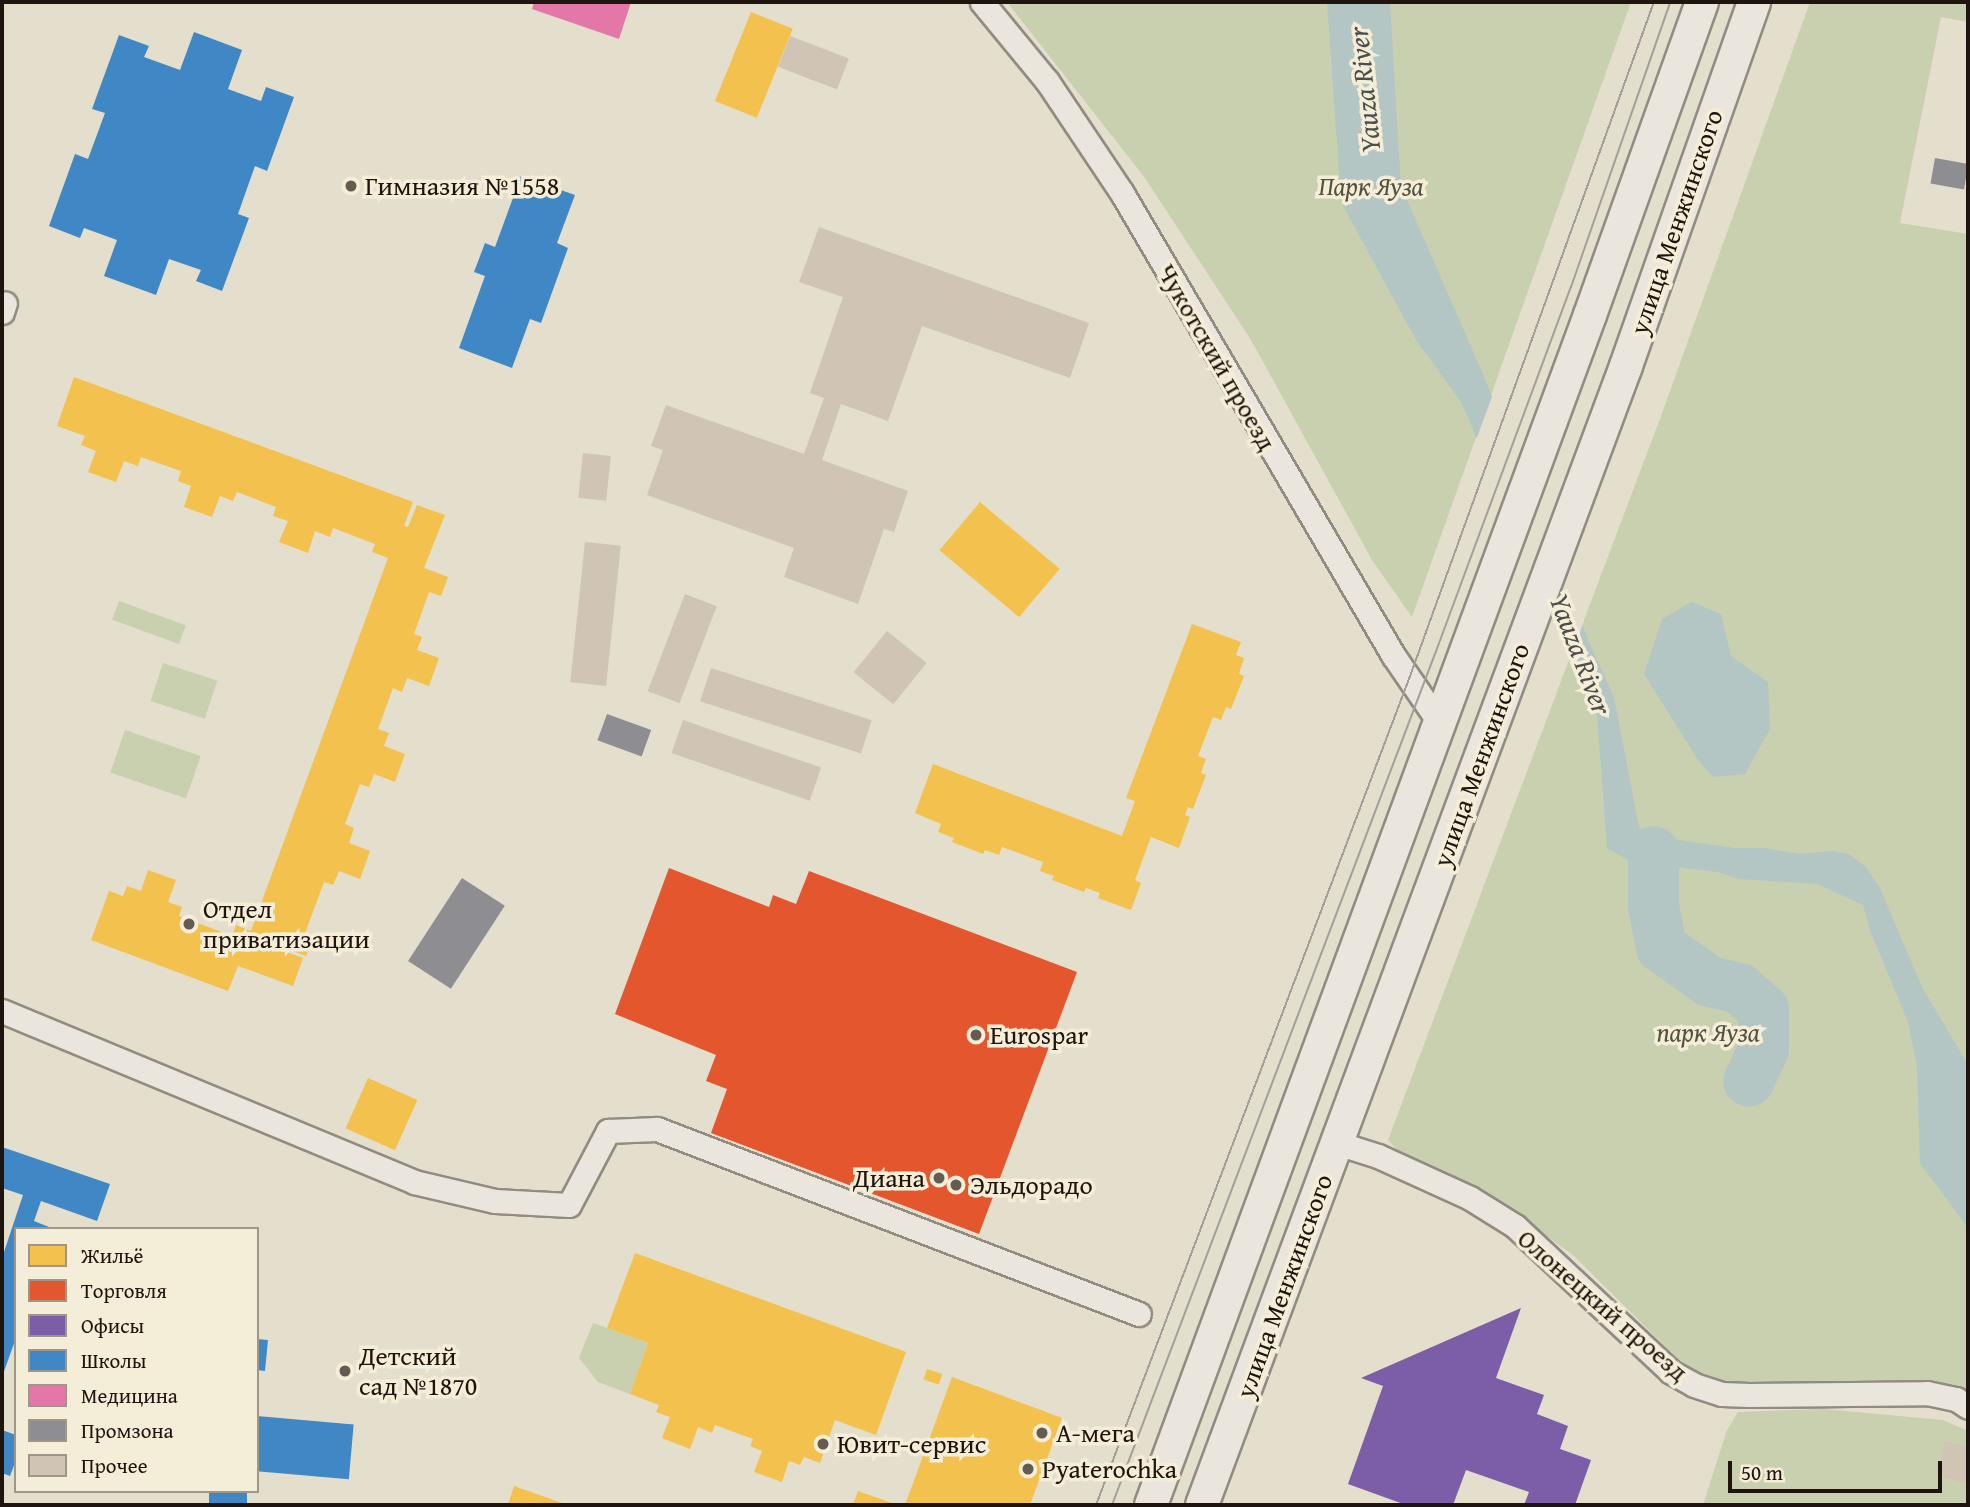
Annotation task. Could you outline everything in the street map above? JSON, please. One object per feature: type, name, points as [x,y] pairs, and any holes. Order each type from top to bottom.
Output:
[{"type":"main road","name":"улица Менжинского","points":[[1151,1505],[1590,315],[1702,2]]},
{"type":"main road","name":"улица Менжинского","points":[[1202,1505],[1626,366],[1754,2]]},
{"type":"street","name":"Чукотский проезд","points":[[982,2],[1046,81],[1122,193],[1386,643],[1439,722]]},
{"type":"street","points":[[2,1011],[414,1182],[495,1201],[569,1205],[608,1130],[657,1129],[1139,1314]]},
{"type":"street","name":"Олонецкий проезд","points":[[1337,1143],[1378,1156],[1470,1198],[1515,1226],[1671,1372],[1694,1385],[1722,1394],[1749,1395],[1927,1393],[1956,1399],[1968,1407]]},
{"type":"green space","name":"парк Яуза","points":[[1007,2],[1631,2],[1412,617],[1372,560],[1251,340],[1145,178]]},
{"type":"green space","name":"парк Яуза","points":[[1810,2],[1968,2],[1968,22],[1941,17],[1900,223],[1968,234],[1968,1394],[1953,1384],[1733,1384],[1686,1367],[1573,1255],[1498,1202],[1399,1152],[1388,1140],[1661,416]]},
{"type":"green space","points":[[119,601],[186,625],[179,644],[112,620]]},
{"type":"green space","points":[[163,663],[217,681],[205,719],[151,701]]},
{"type":"green space","points":[[125,730],[201,756],[186,799],[110,773]]},
{"type":"green space","points":[[593,1323],[648,1343],[630,1394],[598,1382],[579,1358]]},
{"type":"green space","points":[[1824,1409],[1943,1420],[1968,1431],[1968,1505],[1703,1505],[1727,1430],[1738,1412]]},
{"type":"water","name":"Yauza River","points":[[1327,2],[1390,2],[1401,186],[1486,381],[1591,647],[1614,697],[1639,827],[1658,837],[1735,848],[1765,848],[1799,854],[1832,851],[1849,854],[1866,867],[1880,888],[1921,985],[1968,1065],[1968,1228],[1920,1163],[1917,1067],[1908,1022],[1871,933],[1863,905],[1817,884],[1738,879],[1718,872],[1631,862],[1607,848],[1597,715],[1461,402],[1416,340],[1341,202]]},
{"type":"water","points":[[1691,602],[1721,614],[1731,656],[1768,682],[1770,729],[1745,774],[1713,777],[1698,760],[1644,674],[1662,619]]},
{"type":"pier","points":[[1494,391],[1584,621],[1569,661],[1475,443]]},
{"type":"building: Жильё","points":[[751,12],[793,29],[757,118],[715,101]]},
{"type":"building: Жильё","points":[[74,377],[413,502],[404,526],[408,527],[417,505],[445,515],[424,568],[448,577],[441,596],[429,592],[414,634],[422,637],[417,650],[439,658],[429,686],[407,678],[402,692],[393,688],[378,729],[389,733],[384,746],[405,754],[395,782],[374,774],[369,787],[360,784],[345,824],[354,828],[349,843],[370,851],[360,879],[339,871],[333,885],[324,882],[304,936],[313,939],[306,956],[283,947],[281,950],[303,958],[293,986],[238,966],[228,991],[91,940],[109,891],[123,896],[127,886],[141,891],[148,870],[176,880],[168,902],[182,907],[179,916],[232,936],[236,925],[251,931],[388,558],[372,552],[375,544],[333,528],[330,537],[315,531],[308,553],[279,542],[288,521],[273,516],[276,507],[237,492],[233,501],[220,496],[212,517],[184,507],[191,486],[178,481],[181,471],[141,457],[138,466],[124,461],[116,482],[88,472],[96,451],[81,445],[85,436],[57,426]]},
{"type":"building: Жильё","points":[[980,502],[1060,569],[1019,617],[940,550]]},
{"type":"building: Жильё","points":[[1192,624],[1241,642],[1236,655],[1244,658],[1239,674],[1244,676],[1231,709],[1226,707],[1221,720],[1213,717],[1198,756],[1206,759],[1201,773],[1206,775],[1193,809],[1188,807],[1185,815],[1190,817],[1179,848],[1151,837],[1135,880],[1141,883],[1131,910],[1098,898],[1100,893],[1086,888],[1084,892],[1052,880],[1054,876],[1040,871],[1043,862],[1002,847],[999,855],[985,850],[983,854],[952,842],[954,838],[938,832],[941,824],[915,813],[933,764],[1122,836],[1135,801],[1126,798]]},
{"type":"building: Жильё","points":[[368,1078],[417,1100],[395,1150],[346,1128]]},
{"type":"building: Жильё","points":[[635,1253],[906,1352],[876,1435],[835,1420],[820,1463],[804,1457],[800,1465],[789,1461],[782,1482],[754,1472],[762,1451],[750,1446],[753,1439],[715,1425],[712,1433],[698,1427],[690,1449],[662,1438],[670,1417],[656,1412],[659,1405],[630,1394],[648,1343],[607,1328]]},
{"type":"building: Жильё","points":[[927,1369],[942,1374],[939,1384],[924,1379]]},
{"type":"building: Жильё","points":[[952,1377],[1062,1418],[1030,1505],[905,1505]]},
{"type":"building: Жильё","points":[[514,1486],[562,1503],[508,1505]]},
{"type":"building: Жильё","points":[[858,1491],[889,1502],[896,1505],[853,1505]]},
{"type":"building: Торговля","points":[[669,868],[769,907],[773,895],[796,904],[809,871],[1077,972],[979,1234],[711,1133],[727,1089],[706,1081],[716,1055],[615,1014]]},
{"type":"building: Офисы","points":[[1521,1308],[1496,1378],[1544,1395],[1537,1414],[1568,1426],[1560,1449],[1591,1460],[1575,1505],[1524,1505],[1529,1492],[1466,1470],[1453,1505],[1406,1505],[1348,1484],[1383,1386],[1361,1378]]},
{"type":"building: Школы","points":[[194,32],[242,50],[228,89],[261,101],[266,87],[294,97],[267,171],[255,166],[238,214],[249,218],[222,291],[196,281],[201,270],[169,259],[156,295],[104,276],[117,240],[84,228],[80,238],[49,226],[75,154],[88,159],[105,113],[92,109],[119,35],[149,46],[144,57],[180,70]]},
{"type":"building: Школы","points":[[521,176],[575,195],[557,243],[568,248],[541,323],[530,319],[512,368],[459,348],[485,276],[474,272],[485,243],[495,247]]},
{"type":"building: Школы","points":[[2,1147],[110,1184],[97,1221],[41,1201],[34,1221],[49,1227],[14,1227],[14,1344],[2,1377],[2,1258],[23,1195],[2,1188]]},
{"type":"building: Школы","points":[[259,1339],[268,1340],[265,1371],[259,1370]]},
{"type":"building: Школы","points":[[259,1416],[354,1424],[349,1479],[259,1471]]},
{"type":"building: Школы","points":[[2,1430],[14,1434],[14,1465],[10,1476],[2,1473]]},
{"type":"building: Школы","points":[[209,1493],[247,1493],[247,1505],[209,1505]]},
{"type":"building: Медицина","points":[[534,2],[631,2],[619,39],[532,9]]},
{"type":"building: Промзона","points":[[1935,158],[1968,164],[1964,190],[1930,184]]},
{"type":"building: Промзона","points":[[607,714],[651,730],[642,756],[597,740]]},
{"type":"building: Промзона","points":[[462,878],[505,906],[451,989],[408,961]]},
{"type":"building: Прочее","points":[[790,36],[849,59],[837,89],[778,67]]},
{"type":"building: Прочее","points":[[819,227],[1089,323],[1070,378],[922,326],[888,421],[841,404],[822,460],[908,491],[894,532],[884,529],[858,604],[784,577],[794,548],[647,495],[663,450],[651,446],[666,405],[804,454],[824,398],[810,393],[843,297],[799,282]]},
{"type":"building: Прочее","points":[[583,453],[611,456],[606,501],[578,498]]},
{"type":"building: Прочее","points":[[585,542],[621,546],[606,686],[570,682]]},
{"type":"building: Прочее","points":[[685,594],[717,606],[679,703],[648,691]]},
{"type":"building: Прочее","points":[[887,631],[927,663],[893,704],[854,672]]},
{"type":"building: Прочее","points":[[711,668],[872,720],[861,754],[700,701]]},
{"type":"building: Прочее","points":[[683,720],[821,768],[810,801],[672,753]]},
{"type":"building: Прочее","points":[[1945,1441],[1968,1447],[1965,1483],[1937,1476]]},
{"type":"waterway","points":[[1653,851],[1653,905],[1661,947],[1709,981],[1739,988],[1763,1009],[1763,1049],[1748,1081]]},
{"type":"tram line","points":[[1096,1505],[1409,679],[1654,2]]},
{"type":"tram line","points":[[1112,1505],[1435,654],[1571,287],[1670,2]]},
{"type":"place","name":"Гимназия №1558","points":[[351,186]]},
{"type":"place","name":"Отдел приватизации","points":[[189,924]]},
{"type":"place","name":"Eurospar","points":[[976,1035]]},
{"type":"place","name":"Диана","points":[[939,1178]]},
{"type":"place","name":"Эльдорадо","points":[[956,1185]]},
{"type":"place","name":"Детский сад №1870","points":[[345,1371]]},
{"type":"place","name":"А-мега","points":[[1042,1433]]},
{"type":"place","name":"Ювит-сервис","points":[[823,1444]]},
{"type":"place","name":"Pyaterochka","points":[[1028,1469]]},
{"type":"park label","name":"Парк Яуза","points":[[1371,186]]}]
